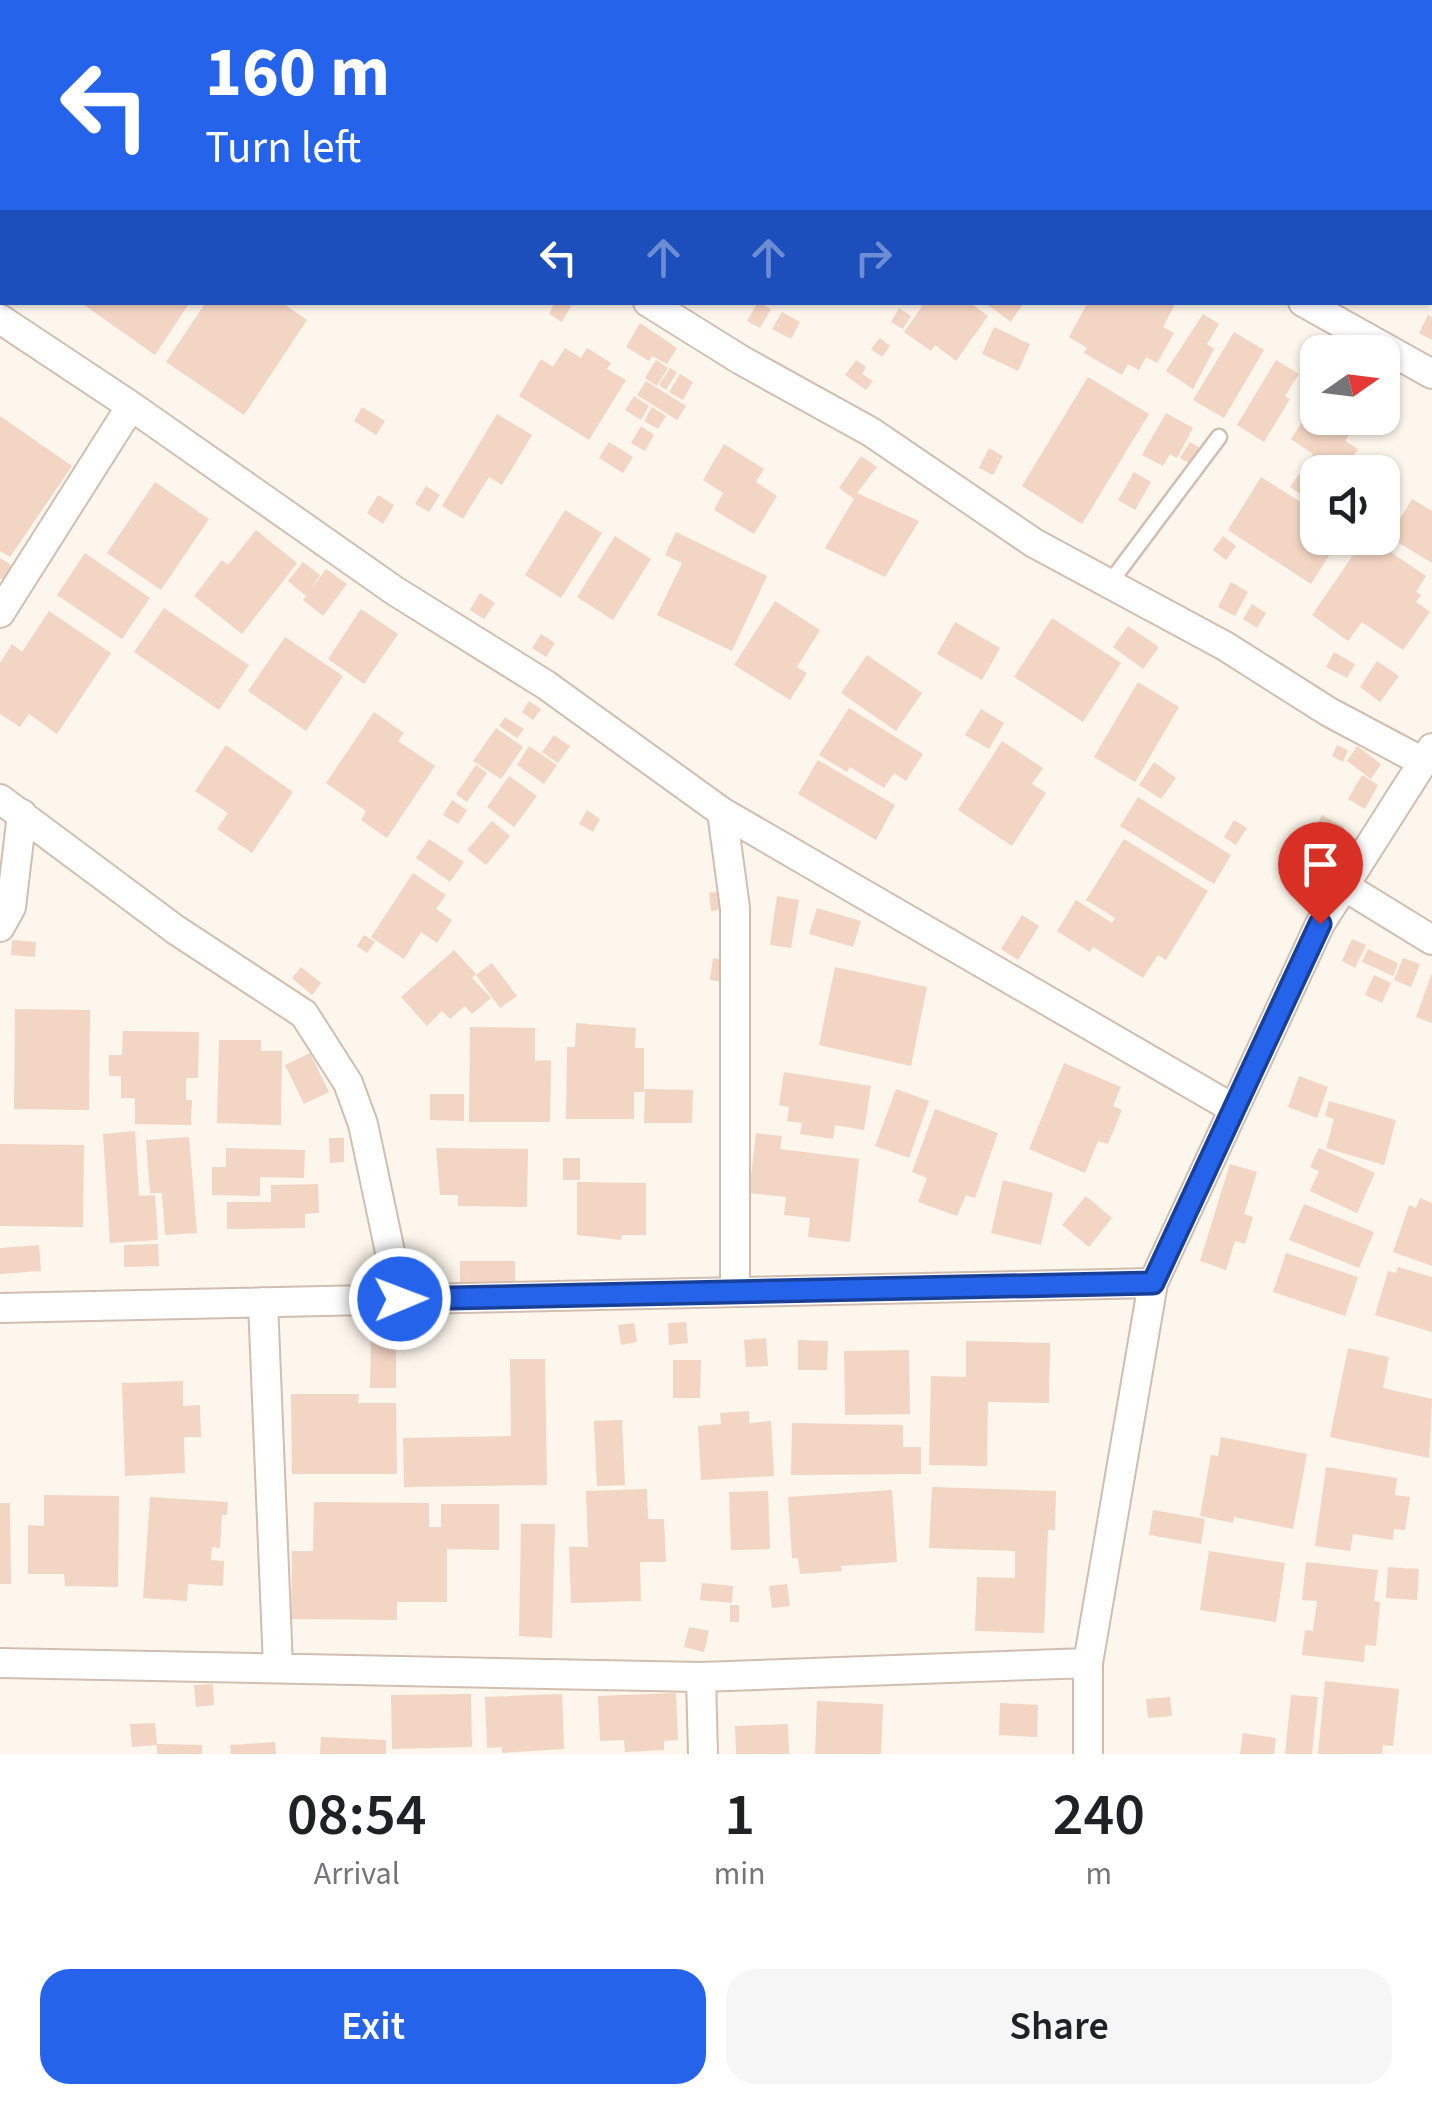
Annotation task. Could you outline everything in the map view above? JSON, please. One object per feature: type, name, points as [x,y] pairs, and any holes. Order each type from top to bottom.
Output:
[{"type":"street","points":[[653,305],[741,360],[871,432],[1034,544],[1225,646],[1329,712],[1428,755],[1320,924],[1153,1283],[1088,1663],[1088,1754]]},
{"type":"street","points":[[1308,305],[1432,374]]},
{"type":"street","points":[[0,320],[132,406],[395,591],[546,685],[722,812],[1234,1109]]},
{"type":"street","points":[[0,613],[132,406]]},
{"type":"street","points":[[0,927],[10,907],[11,807]]},
{"type":"street","points":[[11,807],[176,930],[304,1014],[348,1083],[363,1124],[400,1299]]},
{"type":"street","points":[[722,812],[735,908],[735,1292]]},
{"type":"street","points":[[1344,886],[1432,940]]},
{"type":"street","points":[[0,1308],[1153,1283]]},
{"type":"street","points":[[262,1302],[278,1667]]},
{"type":"street","points":[[0,1663],[702,1677],[1088,1663]]},
{"type":"street","points":[[702,1677],[703,1754]]},
{"type":"lane","points":[[1109,584],[1219,437]]},
{"type":"building","points":[[84,305],[188,305],[155,355]]},
{"type":"building","points":[[204,305],[285,305],[307,320],[244,415],[166,362]]},
{"type":"building","points":[[554,305],[571,305],[562,322],[549,314]]},
{"type":"building","points":[[756,305],[771,309],[760,328],[747,321]]},
{"type":"building","points":[[923,305],[973,305],[988,316],[956,361],[935,345],[931,351],[904,332]]},
{"type":"building","points":[[988,305],[1022,305],[1011,322]]},
{"type":"building","points":[[1086,305],[1174,306],[1163,327],[1174,333],[1157,363],[1146,357],[1139,370],[1128,364],[1122,375],[1084,353],[1087,348],[1069,337]]},
{"type":"building","points":[[899,308],[911,316],[903,329],[891,322]]},
{"type":"building","points":[[782,312],[800,322],[791,339],[772,329]]},
{"type":"building","points":[[1203,314],[1219,324],[1207,344],[1214,349],[1193,389],[1166,371]]},
{"type":"building","points":[[1428,315],[1432,317],[1432,340],[1419,333]]},
{"type":"building","points":[[640,323],[677,348],[667,364],[652,356],[649,361],[626,347]]},
{"type":"building","points":[[994,327],[1030,344],[1018,371],[982,354]]},
{"type":"building","points":[[1234,332],[1264,350],[1224,418],[1193,400]]},
{"type":"building","points":[[880,338],[890,346],[882,357],[871,349]]},
{"type":"building","points":[[565,348],[581,358],[587,348],[611,363],[607,369],[626,380],[589,440],[519,396],[541,359],[553,367]]},
{"type":"building","points":[[656,360],[668,368],[657,386],[645,378]]},
{"type":"building","points":[[856,360],[866,367],[862,374],[873,381],[866,390],[845,375]]},
{"type":"building","points":[[1276,360],[1299,374],[1285,396],[1290,399],[1264,442],[1237,425]]},
{"type":"building","points":[[670,368],[677,372],[666,390],[659,385]]},
{"type":"building","points":[[680,374],[693,382],[683,400],[669,392]]},
{"type":"building","points":[[1088,377],[1149,414],[1082,524],[1022,486]]},
{"type":"building","points":[[646,381],[686,406],[677,420],[637,395]]},
{"type":"building","points":[[634,396],[649,406],[641,420],[625,410]]},
{"type":"building","points":[[362,407],[385,421],[376,435],[354,421]]},
{"type":"building","points":[[652,407],[666,416],[658,429],[644,421]]},
{"type":"building","points":[[1166,413],[1193,428],[1177,458],[1170,454],[1163,466],[1142,455]]},
{"type":"building","points":[[497,414],[532,435],[502,485],[489,477],[463,519],[442,506]]},
{"type":"building","points":[[0,416],[72,466],[10,557],[0,551]]},
{"type":"building","points":[[1300,425],[1300,435],[1349,435],[1345,441],[1358,449],[1354,455],[1312,455],[1291,439]]},
{"type":"building","points":[[641,426],[654,435],[645,451],[631,443]]},
{"type":"building","points":[[609,442],[633,457],[623,473],[599,458]]},
{"type":"building","points":[[1190,442],[1201,449],[1192,465],[1180,458]]},
{"type":"building","points":[[724,444],[764,469],[756,482],[777,496],[754,534],[714,510],[723,493],[703,480]]},
{"type":"building","points":[[989,448],[1003,456],[993,475],[979,468]]},
{"type":"building","points":[[861,456],[877,467],[857,493],[919,521],[885,577],[825,548],[854,499],[839,488]]},
{"type":"building","points":[[1134,472],[1151,482],[1135,510],[1118,500]]},
{"type":"building","points":[[1300,473],[1300,494],[1290,487]]},
{"type":"building","points":[[1261,477],[1300,502],[1300,555],[1329,555],[1311,584],[1228,530]]},
{"type":"building","points":[[155,482],[209,519],[161,590],[107,553]]},
{"type":"building","points":[[426,486],[440,495],[429,512],[415,504]]},
{"type":"building","points":[[378,495],[394,505],[383,524],[367,513]]},
{"type":"building","points":[[1412,499],[1432,511],[1432,563],[1400,544],[1400,519]]},
{"type":"building","points":[[565,510],[602,533],[561,598],[525,575]]},
{"type":"building","points":[[256,530],[297,563],[242,634],[194,596],[222,560],[228,565]]},
{"type":"building","points":[[676,532],[767,576],[732,651],[657,615],[682,563],[665,555]]},
{"type":"building","points":[[615,536],[651,559],[613,620],[577,597]]},
{"type":"building","points":[[1223,536],[1236,546],[1226,560],[1213,550]]},
{"type":"building","points":[[85,553],[150,598],[122,639],[57,595]]},
{"type":"building","points":[[1353,555],[1395,555],[1426,576],[1416,592],[1421,595],[1416,602],[1430,612],[1403,650],[1362,622],[1348,641],[1312,615]]},
{"type":"building","points":[[0,558],[16,568],[6,582],[0,578]]},
{"type":"building","points":[[303,562],[320,575],[310,591],[326,569],[347,584],[323,616],[288,581]]},
{"type":"building","points":[[1231,582],[1248,592],[1235,616],[1218,607]]},
{"type":"building","points":[[480,593],[495,603],[484,619],[470,610]]},
{"type":"building","points":[[775,601],[820,630],[797,667],[807,673],[790,700],[734,665]]},
{"type":"building","points":[[1252,604],[1266,613],[1257,628],[1243,619]]},
{"type":"building","points":[[164,608],[249,665],[219,710],[134,652]]},
{"type":"building","points":[[361,609],[398,634],[364,684],[328,659]]},
{"type":"building","points":[[49,611],[111,653],[57,734],[29,714],[20,727],[0,714],[0,663],[12,644],[22,652]]},
{"type":"building","points":[[1052,618],[1121,663],[1083,722],[1014,677]]},
{"type":"building","points":[[955,622],[1000,648],[982,680],[937,654]]},
{"type":"building","points":[[1128,626],[1159,647],[1143,669],[1113,647]]},
{"type":"building","points":[[541,634],[555,643],[546,657],[532,648]]},
{"type":"building","points":[[285,637],[343,676],[306,731],[248,691]]},
{"type":"building","points":[[1334,652],[1355,664],[1347,678],[1326,667]]},
{"type":"building","points":[[867,655],[922,693],[896,731],[841,693]]},
{"type":"building","points":[[1377,661],[1399,676],[1380,702],[1360,687]]},
{"type":"building","points":[[1138,682],[1179,707],[1135,782],[1094,757]]},
{"type":"building","points":[[529,701],[541,709],[533,720],[522,712]]},
{"type":"building","points":[[849,708],[923,754],[906,781],[894,773],[884,788],[850,767],[847,772],[819,755]]},
{"type":"building","points":[[981,709],[1004,723],[989,749],[965,735]]},
{"type":"building","points":[[374,712],[404,733],[398,741],[435,766],[387,838],[361,820],[366,811],[326,783]]},
{"type":"building","points":[[505,717],[524,729],[517,738],[499,726]]},
{"type":"building","points":[[496,728],[523,747],[501,779],[473,761]]},
{"type":"building","points":[[554,735],[570,746],[558,763],[542,752]]},
{"type":"building","points":[[1002,741],[1043,768],[1032,784],[1046,793],[1012,846],[958,810]]},
{"type":"building","points":[[226,745],[293,792],[252,853],[217,829],[228,813],[195,791]]},
{"type":"building","points":[[1337,745],[1348,750],[1343,762],[1332,756]]},
{"type":"building","points":[[529,746],[557,765],[544,784],[517,765]]},
{"type":"building","points":[[1357,746],[1381,764],[1371,779],[1347,761]]},
{"type":"building","points":[[818,760],[895,805],[876,840],[798,794]]},
{"type":"building","points":[[1154,762],[1176,778],[1161,799],[1139,785]]},
{"type":"building","points":[[476,765],[487,773],[467,802],[456,794]]},
{"type":"building","points":[[1362,775],[1378,785],[1365,809],[1348,799]]},
{"type":"building","points":[[509,776],[537,796],[514,827],[487,807]]},
{"type":"building","points":[[1138,797],[1231,855],[1214,884],[1120,826]]},
{"type":"building","points":[[452,800],[467,810],[458,824],[443,815]]},
{"type":"building","points":[[587,810],[600,819],[593,832],[579,824]]},
{"type":"building","points":[[1322,815],[1344,827],[1328,858],[1306,846]]},
{"type":"building","points":[[1234,820],[1247,828],[1236,845],[1224,837]]},
{"type":"building","points":[[492,821],[510,836],[486,865],[467,850]]},
{"type":"building","points":[[429,839],[464,862],[450,882],[416,858]]},
{"type":"building","points":[[1124,839],[1208,891],[1166,960],[1158,955],[1143,978],[1093,947],[1090,952],[1057,931],[1076,900],[1112,923],[1115,918],[1086,900]]},
{"type":"building","points":[[1302,850],[1316,856],[1311,867],[1297,860]]},
{"type":"building","points":[[1296,865],[1320,877],[1313,890],[1289,878]]},
{"type":"building","points":[[413,873],[446,895],[436,909],[452,920],[437,943],[421,932],[404,959],[371,937]]},
{"type":"building","points":[[722,891],[725,909],[711,911],[709,893]]},
{"type":"building","points":[[777,896],[799,900],[791,948],[770,945]]},
{"type":"building","points":[[817,908],[861,921],[853,947],[809,934]]},
{"type":"building","points":[[1022,915],[1039,926],[1018,960],[1001,949]]},
{"type":"building","points":[[364,935],[375,942],[367,953],[357,946]]},
{"type":"building","points":[[1352,939],[1366,945],[1355,968],[1342,961]]},
{"type":"building","points":[[12,940],[36,942],[35,957],[11,955]]},
{"type":"building","points":[[1368,949],[1398,963],[1393,976],[1362,962]]},
{"type":"building","points":[[454,950],[491,998],[472,1014],[465,1006],[450,1019],[442,1011],[427,1026],[401,997]]},
{"type":"building","points":[[713,958],[729,961],[725,982],[710,980]]},
{"type":"building","points":[[1403,958],[1420,964],[1411,987],[1394,980]]},
{"type":"building","points":[[492,963],[517,996],[500,1008],[476,975]]},
{"type":"building","points":[[301,967],[321,983],[312,995],[292,978]]},
{"type":"building","points":[[835,967],[927,987],[911,1066],[819,1045]]},
{"type":"building","points":[[1432,973],[1432,1023],[1416,1017]]},
{"type":"building","points":[[1374,975],[1391,983],[1382,1003],[1365,995]]},
{"type":"building","points":[[15,1009],[90,1010],[89,1110],[14,1109]]},
{"type":"building","points":[[576,1023],[636,1028],[635,1048],[644,1048],[644,1092],[634,1092],[634,1119],[566,1119],[567,1047],[575,1047]]},
{"type":"building","points":[[470,1027],[535,1028],[535,1061],[551,1060],[550,1122],[469,1122]]},
{"type":"building","points":[[123,1031],[199,1032],[198,1078],[186,1078],[186,1100],[192,1100],[191,1125],[135,1124],[135,1098],[121,1098],[121,1076],[109,1076],[109,1055],[122,1055]]},
{"type":"building","points":[[219,1040],[261,1040],[261,1051],[282,1051],[281,1125],[217,1123]]},
{"type":"building","points":[[310,1053],[329,1092],[304,1104],[285,1065]]},
{"type":"building","points":[[1064,1063],[1121,1087],[1113,1106],[1122,1110],[1108,1144],[1098,1141],[1085,1173],[1029,1149]]},
{"type":"building","points":[[784,1072],[871,1086],[864,1130],[835,1125],[833,1139],[800,1134],[802,1123],[787,1121],[789,1107],[779,1105]]},
{"type":"building","points":[[1299,1076],[1328,1087],[1317,1118],[1288,1107]]},
{"type":"building","points":[[645,1089],[693,1090],[692,1123],[644,1123]]},
{"type":"building","points":[[896,1089],[929,1101],[909,1158],[875,1146]]},
{"type":"building","points":[[430,1094],[464,1094],[464,1121],[430,1120]]},
{"type":"building","points":[[1329,1101],[1396,1120],[1384,1165],[1326,1148],[1334,1119],[1325,1116]]},
{"type":"building","points":[[935,1109],[998,1133],[975,1198],[966,1195],[957,1216],[918,1202],[927,1178],[912,1172]]},
{"type":"building","points":[[135,1131],[139,1196],[155,1195],[158,1240],[110,1243],[103,1134]]},
{"type":"building","points":[[756,1133],[782,1136],[780,1149],[859,1159],[850,1242],[808,1237],[810,1218],[784,1215],[786,1197],[749,1193]]},
{"type":"building","points":[[189,1137],[197,1233],[165,1235],[162,1193],[150,1193],[146,1140]]},
{"type":"building","points":[[329,1138],[344,1138],[344,1162],[330,1163]]},
{"type":"building","points":[[0,1144],[84,1145],[83,1227],[0,1226]]},
{"type":"building","points":[[226,1148],[305,1150],[304,1178],[260,1177],[260,1196],[212,1195],[212,1167],[226,1167]]},
{"type":"building","points":[[436,1148],[528,1149],[527,1207],[458,1206],[458,1195],[440,1195]]},
{"type":"building","points":[[1319,1148],[1375,1173],[1357,1213],[1310,1191],[1319,1171],[1310,1167]]},
{"type":"building","points":[[563,1158],[580,1158],[580,1180],[563,1180]]},
{"type":"building","points":[[1230,1164],[1257,1172],[1244,1214],[1253,1217],[1245,1244],[1235,1241],[1226,1270],[1200,1261]]},
{"type":"building","points":[[1003,1180],[1053,1193],[1041,1245],[991,1233]]},
{"type":"building","points":[[577,1182],[646,1183],[646,1235],[622,1235],[621,1240],[577,1235]]},
{"type":"building","points":[[318,1184],[319,1213],[305,1214],[305,1228],[227,1229],[227,1202],[271,1202],[271,1185]]},
{"type":"building","points":[[1086,1196],[1112,1218],[1089,1247],[1062,1225]]},
{"type":"building","points":[[1420,1198],[1432,1203],[1432,1266],[1393,1252],[1409,1205],[1416,1208]]},
{"type":"building","points":[[1304,1204],[1374,1232],[1359,1268],[1289,1240]]},
{"type":"building","points":[[158,1244],[159,1266],[124,1267],[124,1245]]},
{"type":"building","points":[[39,1245],[41,1271],[0,1274],[0,1248]]},
{"type":"building","points":[[1286,1253],[1358,1277],[1345,1316],[1273,1292]]},
{"type":"building","points":[[460,1261],[515,1261],[515,1283],[460,1283]]},
{"type":"building","points":[[1398,1267],[1432,1277],[1432,1332],[1375,1315],[1388,1271],[1396,1273]]},
{"type":"building","points":[[686,1322],[688,1343],[669,1345],[668,1323]]},
{"type":"building","points":[[634,1323],[637,1342],[621,1345],[618,1325]]},
{"type":"building","points":[[371,1338],[396,1338],[396,1388],[370,1388]]},
{"type":"building","points":[[766,1338],[768,1366],[746,1367],[744,1340]]},
{"type":"building","points":[[798,1340],[828,1341],[827,1370],[798,1370]]},
{"type":"building","points":[[966,1341],[1050,1343],[1049,1403],[988,1402],[987,1466],[929,1465],[931,1376],[966,1377]]},
{"type":"building","points":[[1348,1348],[1389,1357],[1383,1388],[1432,1399],[1429,1458],[1330,1437]]},
{"type":"building","points":[[909,1350],[910,1414],[845,1415],[844,1351]]},
{"type":"building","points":[[510,1359],[545,1359],[547,1485],[404,1487],[403,1438],[511,1436]]},
{"type":"building","points":[[673,1360],[701,1360],[700,1398],[673,1398]]},
{"type":"building","points":[[183,1381],[183,1406],[200,1405],[201,1437],[184,1437],[185,1473],[125,1476],[122,1383]]},
{"type":"building","points":[[291,1394],[359,1394],[358,1403],[396,1403],[397,1474],[292,1474]]},
{"type":"building","points":[[749,1411],[749,1423],[771,1421],[774,1476],[701,1480],[698,1426],[721,1424],[720,1413]]},
{"type":"building","points":[[622,1420],[625,1485],[597,1486],[594,1421]]},
{"type":"building","points":[[792,1423],[903,1425],[903,1447],[921,1447],[921,1474],[791,1475]]},
{"type":"building","points":[[1221,1437],[1307,1454],[1293,1529],[1234,1517],[1233,1523],[1200,1516],[1211,1455],[1218,1456]]},
{"type":"building","points":[[1326,1467],[1397,1478],[1395,1495],[1410,1497],[1405,1530],[1394,1529],[1393,1540],[1353,1534],[1350,1551],[1315,1546]]},
{"type":"building","points":[[932,1487],[1056,1491],[1055,1530],[1048,1530],[1044,1633],[975,1631],[977,1577],[1015,1578],[1015,1551],[929,1548]]},
{"type":"building","points":[[647,1489],[648,1519],[664,1519],[666,1562],[640,1562],[641,1601],[571,1603],[569,1547],[588,1547],[586,1491]]},
{"type":"building","points":[[892,1490],[897,1562],[800,1574],[798,1558],[792,1558],[788,1497]]},
{"type":"building","points":[[768,1491],[770,1549],[731,1550],[729,1492]]},
{"type":"building","points":[[44,1495],[119,1496],[118,1587],[65,1586],[64,1574],[28,1574],[28,1525],[44,1526]]},
{"type":"building","points":[[150,1497],[228,1502],[227,1515],[222,1515],[220,1548],[212,1547],[211,1560],[224,1561],[223,1586],[188,1584],[187,1601],[143,1598]]},
{"type":"building","points":[[314,1502],[429,1503],[429,1527],[441,1527],[441,1504],[499,1504],[499,1550],[447,1549],[447,1602],[397,1602],[397,1620],[291,1619],[292,1551],[313,1551]]},
{"type":"building","points":[[0,1503],[10,1503],[11,1584],[0,1584]]},
{"type":"building","points":[[1153,1510],[1205,1519],[1201,1544],[1149,1535]]},
{"type":"building","points":[[521,1524],[555,1524],[552,1638],[519,1636]]},
{"type":"building","points":[[1209,1551],[1285,1563],[1276,1622],[1200,1610]]},
{"type":"building","points":[[1306,1562],[1378,1570],[1374,1601],[1380,1602],[1376,1646],[1365,1645],[1364,1662],[1302,1655],[1305,1630],[1313,1631],[1317,1601],[1302,1600]]},
{"type":"building","points":[[1388,1567],[1419,1569],[1417,1600],[1386,1598]]},
{"type":"building","points":[[702,1583],[733,1586],[732,1603],[700,1600]]},
{"type":"building","points":[[787,1584],[790,1606],[772,1608],[769,1586]]},
{"type":"building","points":[[730,1605],[739,1605],[739,1622],[730,1622]]},
{"type":"building","points":[[689,1627],[709,1631],[704,1652],[684,1647]]},
{"type":"building","points":[[1325,1681],[1399,1689],[1393,1746],[1383,1745],[1382,1754],[1318,1754]]},
{"type":"building","points":[[213,1684],[214,1705],[196,1707],[194,1685]]},
{"type":"building","points":[[676,1693],[678,1740],[664,1741],[664,1750],[625,1752],[624,1740],[600,1741],[598,1696]]},
{"type":"building","points":[[471,1694],[472,1747],[392,1749],[391,1695]]},
{"type":"building","points":[[562,1694],[564,1749],[502,1753],[502,1747],[487,1748],[485,1697]]},
{"type":"building","points":[[1291,1695],[1318,1697],[1312,1754],[1285,1754]]},
{"type":"building","points":[[1170,1697],[1172,1716],[1148,1718],[1146,1699]]},
{"type":"building","points":[[817,1701],[883,1704],[881,1754],[815,1754]]},
{"type":"building","points":[[1000,1703],[1038,1705],[1037,1737],[999,1735]]},
{"type":"building","points":[[155,1723],[157,1745],[132,1747],[130,1724]]},
{"type":"building","points":[[788,1724],[789,1754],[736,1754],[735,1726]]},
{"type":"building","points":[[1243,1733],[1276,1738],[1274,1754],[1240,1754]]},
{"type":"building","points":[[321,1737],[386,1740],[386,1754],[320,1754]]},
{"type":"building","points":[[275,1742],[276,1754],[231,1754],[230,1745]]},
{"type":"building","points":[[157,1744],[202,1745],[202,1754],[157,1754]]},
{"type":"route","points":[[400,1299],[1153,1283],[1320,924]]}]
